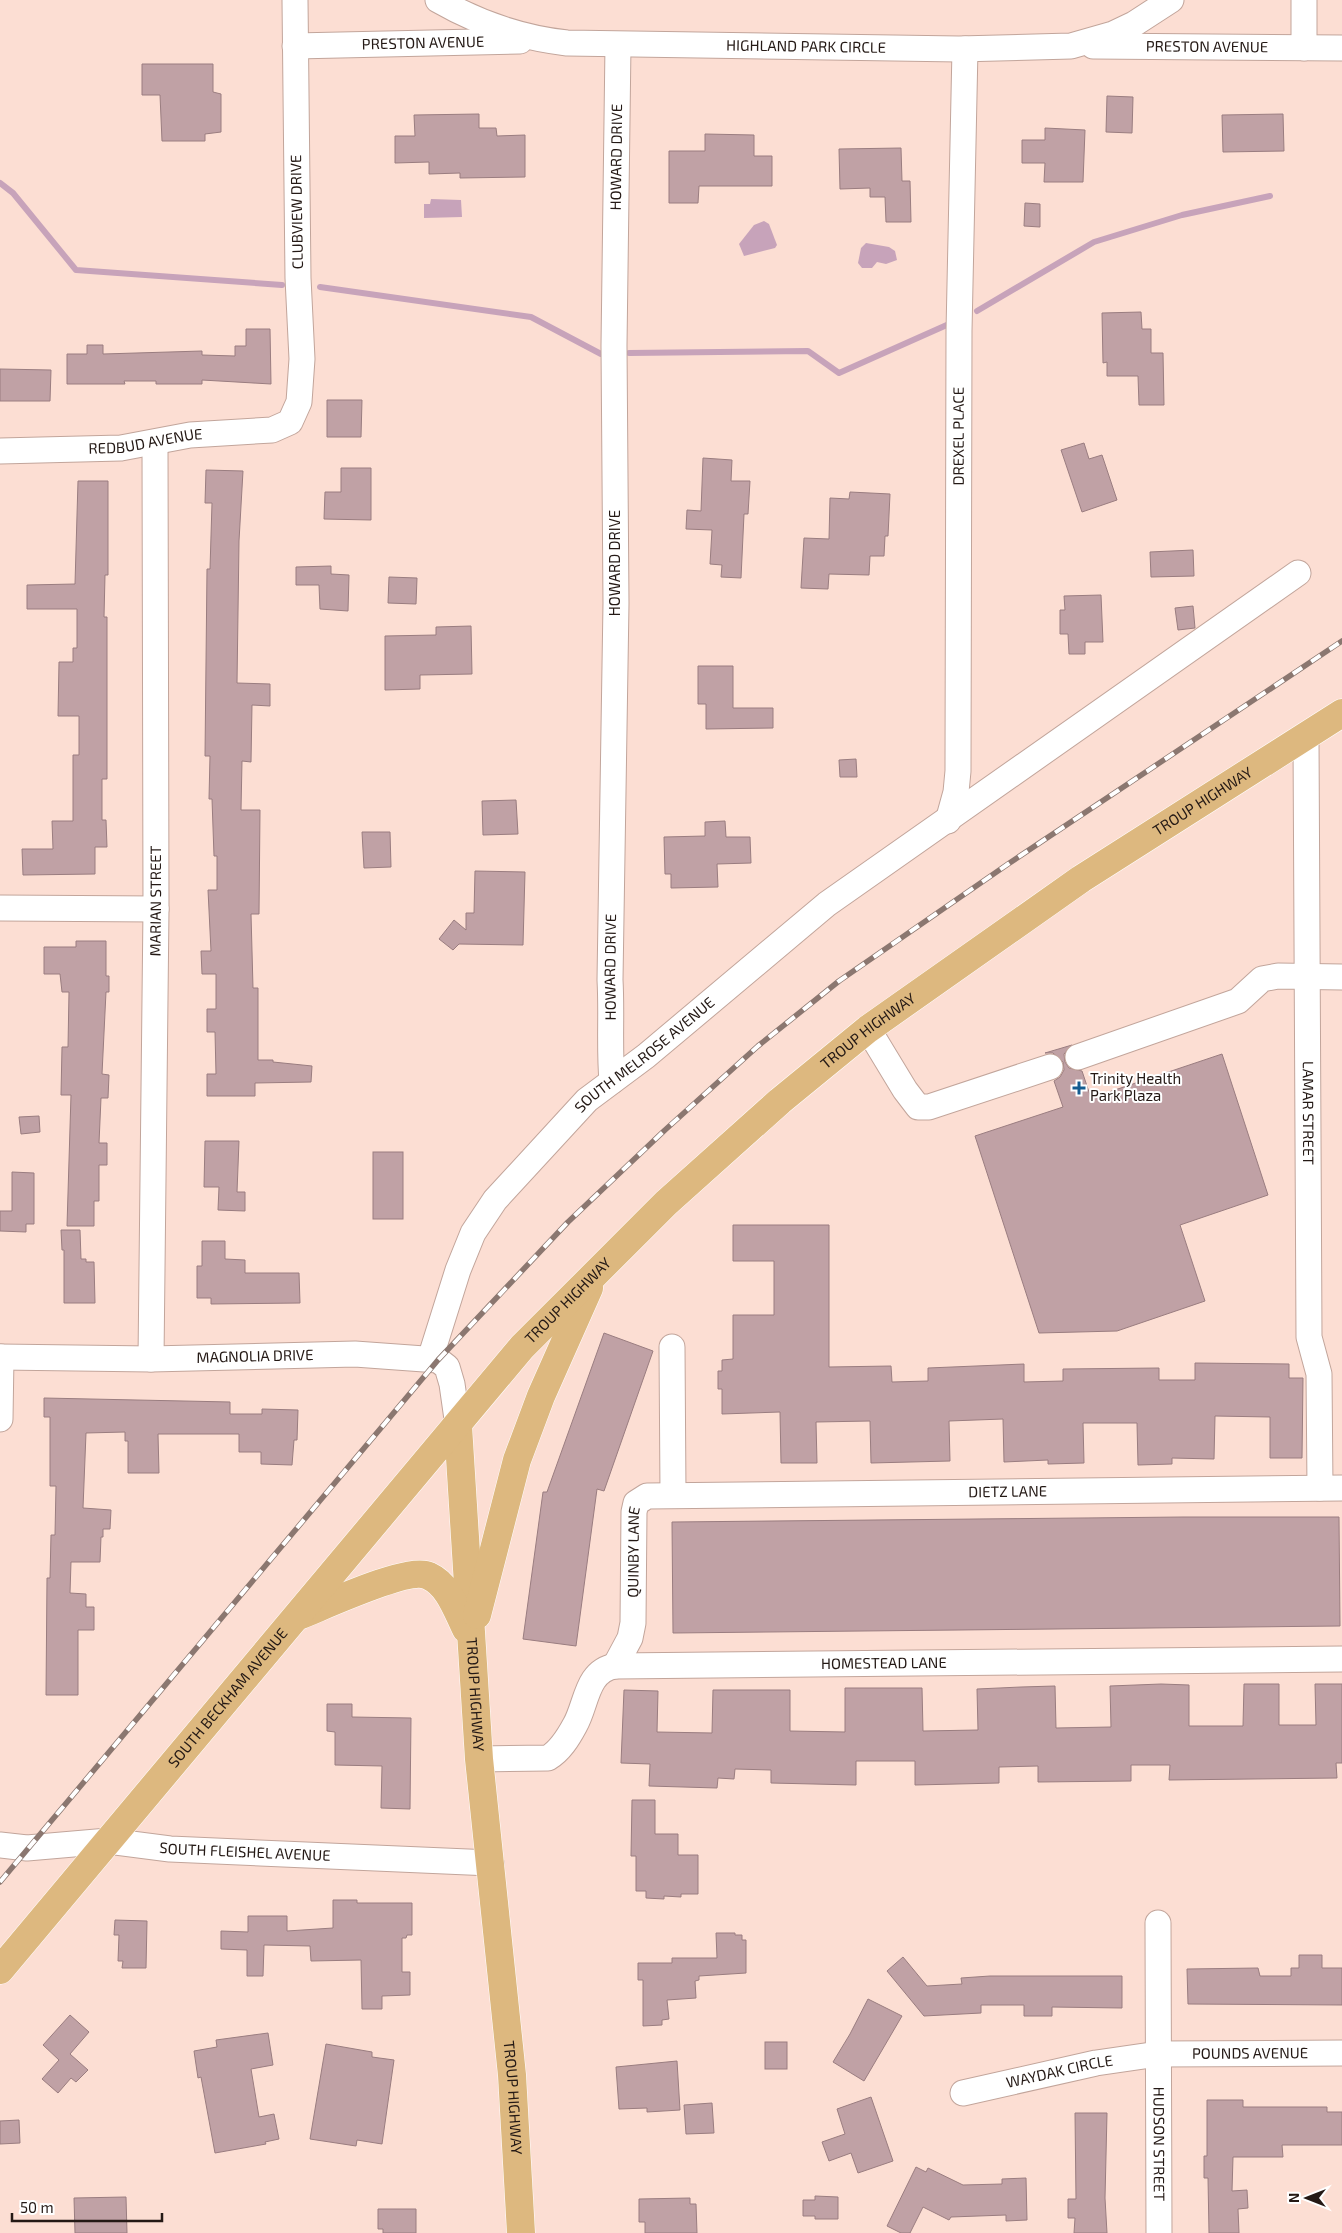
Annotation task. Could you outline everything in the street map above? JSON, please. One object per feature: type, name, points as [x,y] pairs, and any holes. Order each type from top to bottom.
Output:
[{"type":"main road","name":"TROUP HIGHWAY","points":[[521,2233],[512,2075],[479,1759],[458,1426],[522,1347],[666,1203],[780,1102],[868,1029],[1081,880],[1306,738],[1342,713]]},
{"type":"main road","points":[[471,1638],[520,1452],[541,1396],[595,1274]]},
{"type":"main road","name":"SOUTH BECKHAM AVENUE","points":[[0,1970],[458,1426]]},
{"type":"main road","points":[[298,1616],[394,1579],[420,1573],[430,1576],[446,1590],[471,1638]]},
{"type":"street","name":"CLUBVIEW DRIVE","points":[[290,422],[299,402],[302,359],[298,278],[295,0]]},
{"type":"street","name":"HIGHLAND PARK CIRCLE","points":[[438,0],[473,19],[549,41],[618,45],[965,49],[1071,46],[1113,34],[1134,24],[1171,0]]},
{"type":"street","points":[[1304,0],[1304,48]]},
{"type":"street","name":"PRESTON AVENUE","points":[[295,46],[549,41]]},
{"type":"street","name":"HOWARD DRIVE","points":[[612,1080],[610,980],[616,602],[614,346],[618,45]]},
{"type":"street","name":"PRESTON AVENUE","points":[[1071,46],[1342,48]]},
{"type":"street","name":"DREXEL PLACE","points":[[948,821],[958,771],[959,331],[965,49]]},
{"type":"street","name":"REDBUD AVENUE","points":[[0,451],[120,448],[155,443],[190,434],[272,430],[290,422]]},
{"type":"street","name":"MARIAN STREET","points":[[150,1360],[156,909],[155,443]]},
{"type":"street","name":"SOUTH MELROSE AVENUE","points":[[430,1359],[458,1270],[473,1233],[490,1208],[587,1100],[646,1056],[827,904],[948,821],[1298,573]]},
{"type":"street","name":"LAMAR STREET","points":[[1306,738],[1309,1336],[1320,1374],[1331,1488]]},
{"type":"street","points":[[0,908],[156,909]]},
{"type":"street","points":[[1078,1057],[1238,1000],[1262,979],[1278,976],[1342,977]]},
{"type":"street","points":[[868,1029],[905,1090],[918,1107],[929,1107],[1050,1067]]},
{"type":"street","points":[[672,1347],[673,1494]]},
{"type":"street","name":"MAGNOLIA DRIVE","points":[[0,1357],[150,1360],[355,1354],[430,1359]]},
{"type":"street","points":[[0,1357],[0,1419]]},
{"type":"street","points":[[430,1359],[438,1360],[447,1367],[452,1384],[458,1426]]},
{"type":"street","name":"DIETZ LANE","points":[[673,1494],[1331,1488]]},
{"type":"street","name":"QUINBY LANE","points":[[615,1666],[630,1638],[633,1623],[634,1512],[636,1503],[646,1496],[673,1494]]},
{"type":"street","name":"HOMESTEAD LANE","points":[[479,1759],[548,1758],[557,1752],[576,1724],[591,1682],[598,1673],[607,1667],[615,1666],[1342,1659]]},
{"type":"street","name":"SOUTH FLEISHEL AVENUE","points":[[0,1845],[27,1848],[108,1841],[170,1849],[491,1863]]},
{"type":"street","name":"HUDSON STREET","points":[[1158,1923],[1159,2233]]},
{"type":"street","name":"POUNDS AVENUE","points":[[1158,2054],[1342,2053]]},
{"type":"street","name":"WAYDAK CIRCLE","points":[[963,2094],[1096,2063],[1158,2054]]},
{"type":"shaded area","points":[[431,199],[461,200],[462,217],[424,218],[424,204],[430,204]]},
{"type":"shaded area","points":[[764,221],[769,224],[777,245],[775,248],[744,256],[739,244],[754,225]]},
{"type":"shaded area","points":[[866,243],[889,247],[895,251],[897,260],[886,264],[877,262],[872,268],[862,268],[858,263],[861,248]]},
{"type":"building","points":[[142,64],[213,64],[213,92],[221,94],[221,132],[205,134],[205,141],[162,141],[160,95],[142,95]]},
{"type":"building","points":[[1107,96],[1133,97],[1132,133],[1106,132]]},
{"type":"building","points":[[479,114],[479,128],[496,128],[497,136],[525,135],[525,177],[460,178],[460,173],[429,174],[429,162],[395,163],[395,136],[415,136],[414,115]]},
{"type":"building","points":[[1283,114],[1284,151],[1223,152],[1222,115]]},
{"type":"building","points":[[1045,128],[1085,130],[1083,182],[1044,182],[1045,163],[1022,163],[1022,140],[1045,140]]},
{"type":"building","points":[[705,134],[754,135],[754,156],[772,156],[772,186],[699,186],[698,203],[669,203],[669,151],[705,151]]},
{"type":"building","points":[[901,148],[902,181],[910,181],[911,222],[886,222],[885,197],[870,197],[870,188],[840,189],[839,149]]},
{"type":"building","points":[[1025,203],[1040,204],[1040,227],[1024,226]]},
{"type":"building","points":[[1141,312],[1142,329],[1151,329],[1151,353],[1163,353],[1164,405],[1139,405],[1138,376],[1107,376],[1107,362],[1103,363],[1102,313]]},
{"type":"building","points":[[246,329],[270,329],[271,384],[202,380],[202,384],[156,384],[156,381],[124,381],[125,384],[67,384],[67,354],[87,354],[87,345],[103,345],[103,354],[202,351],[202,355],[235,356],[235,346],[246,346]]},
{"type":"building","points":[[0,369],[51,370],[50,401],[0,401]]},
{"type":"building","points":[[327,400],[362,400],[361,437],[327,437]]},
{"type":"building","points":[[1084,443],[1089,459],[1102,455],[1117,500],[1082,512],[1061,450]]},
{"type":"building","points":[[703,458],[732,460],[731,481],[750,481],[748,514],[744,514],[741,578],[721,577],[722,565],[710,564],[712,530],[686,529],[687,510],[701,511]]},
{"type":"building","points":[[341,468],[371,468],[371,520],[324,519],[325,492],[341,492]]},
{"type":"building","points":[[206,470],[243,471],[239,541],[237,683],[270,684],[270,706],[252,705],[251,762],[242,761],[241,810],[260,810],[259,914],[251,914],[253,988],[258,988],[258,1060],[273,1060],[273,1062],[312,1066],[311,1082],[255,1083],[255,1096],[207,1096],[207,1074],[216,1074],[215,1032],[207,1032],[207,1009],[216,1009],[216,974],[202,974],[201,951],[211,951],[208,890],[217,890],[217,856],[214,856],[212,799],[209,799],[210,756],[205,756],[207,569],[210,569],[212,503],[205,503]]},
{"type":"building","points":[[78,481],[108,481],[108,575],[105,575],[104,617],[107,617],[107,779],[102,779],[102,820],[106,820],[107,847],[95,847],[95,874],[23,875],[22,849],[53,849],[52,821],[73,821],[73,755],[79,755],[79,716],[58,716],[59,662],[73,662],[73,648],[77,648],[77,609],[27,609],[27,585],[75,584]]},
{"type":"building","points":[[850,492],[890,494],[888,536],[885,536],[884,556],[870,556],[869,575],[829,574],[828,589],[801,588],[804,538],[829,539],[830,498],[849,499]]},
{"type":"building","points":[[1193,550],[1194,576],[1151,577],[1150,552]]},
{"type":"building","points":[[331,566],[331,574],[349,575],[348,611],[320,609],[319,585],[296,585],[296,567]]},
{"type":"building","points":[[389,577],[417,578],[416,604],[388,603]]},
{"type":"building","points":[[1101,595],[1103,642],[1085,642],[1085,654],[1069,654],[1068,634],[1060,634],[1060,610],[1065,610],[1064,596]]},
{"type":"building","points":[[1193,606],[1195,628],[1178,630],[1175,608]]},
{"type":"building","points":[[471,626],[472,674],[420,675],[420,689],[385,690],[385,636],[436,635],[436,627]]},
{"type":"building","points":[[698,666],[733,666],[733,708],[773,708],[773,728],[706,729],[706,704],[698,704]]},
{"type":"building","points":[[856,759],[857,777],[840,777],[839,760]]},
{"type":"building","points":[[516,800],[518,834],[483,835],[482,801]]},
{"type":"building","points":[[725,821],[726,837],[750,837],[751,863],[717,864],[718,887],[671,888],[671,874],[665,874],[664,837],[705,836],[705,822]]},
{"type":"building","points":[[362,832],[390,832],[391,867],[364,868]]},
{"type":"building","points":[[475,871],[525,872],[523,945],[459,944],[453,950],[439,939],[454,920],[466,930],[466,913],[474,913]]},
{"type":"building","points":[[76,941],[106,941],[106,976],[109,976],[109,992],[106,992],[102,1074],[109,1075],[108,1098],[101,1098],[99,1143],[107,1143],[107,1165],[99,1165],[99,1201],[94,1201],[94,1226],[67,1226],[71,1095],[61,1095],[62,1047],[68,1047],[69,992],[62,992],[60,974],[44,974],[44,947],[76,947]]},
{"type":"building","points":[[1072,1045],[1064,1054],[1065,1062],[1069,1068],[1082,1071],[1091,1098],[1222,1054],[1268,1195],[1180,1225],[1205,1301],[1117,1331],[1039,1333],[975,1136],[1063,1107],[1054,1081],[1060,1077],[1064,1070],[1063,1062],[1053,1053],[1045,1053]]},
{"type":"building","points":[[39,1116],[40,1132],[21,1134],[19,1117]]},
{"type":"building","points":[[205,1141],[239,1141],[237,1192],[245,1192],[245,1211],[218,1210],[219,1187],[204,1187]]},
{"type":"building","points":[[373,1152],[403,1152],[403,1219],[373,1219]]},
{"type":"building","points":[[12,1172],[34,1173],[34,1224],[26,1224],[26,1232],[0,1231],[0,1211],[12,1211]]},
{"type":"building","points":[[733,1225],[829,1225],[829,1367],[891,1366],[892,1382],[928,1381],[928,1368],[1024,1364],[1024,1382],[1063,1381],[1063,1369],[1159,1368],[1159,1380],[1195,1380],[1195,1363],[1289,1364],[1289,1378],[1303,1378],[1302,1458],[1270,1458],[1270,1417],[1215,1416],[1214,1459],[1172,1458],[1172,1464],[1138,1465],[1137,1423],[1083,1423],[1084,1463],[1048,1464],[1048,1460],[1004,1462],[1003,1419],[949,1421],[950,1461],[871,1463],[870,1421],[816,1422],[817,1463],[781,1463],[780,1412],[722,1414],[722,1389],[718,1389],[718,1371],[722,1371],[722,1360],[733,1359],[733,1315],[774,1315],[774,1261],[733,1261]]},
{"type":"building","points":[[61,1230],[80,1230],[81,1259],[86,1259],[86,1262],[94,1262],[95,1303],[64,1303],[64,1250],[62,1250]]},
{"type":"building","points":[[202,1241],[225,1241],[225,1259],[245,1260],[245,1273],[299,1273],[300,1303],[211,1304],[211,1298],[197,1298],[197,1266],[202,1266]]},
{"type":"building","points":[[604,1333],[653,1351],[604,1491],[597,1489],[576,1646],[523,1639],[543,1492],[547,1492]]},
{"type":"building","points":[[44,1398],[230,1402],[230,1414],[262,1414],[262,1409],[298,1410],[297,1440],[294,1440],[292,1465],[261,1464],[261,1452],[239,1452],[239,1434],[158,1434],[159,1473],[128,1473],[128,1441],[125,1441],[125,1432],[86,1433],[83,1508],[111,1510],[110,1529],[103,1529],[103,1537],[101,1537],[100,1562],[71,1562],[70,1593],[86,1594],[86,1607],[94,1607],[94,1630],[78,1630],[78,1695],[46,1695],[47,1578],[50,1578],[51,1535],[55,1535],[56,1486],[50,1486],[50,1417],[44,1417]]},
{"type":"building","points":[[1339,1517],[1340,1626],[673,1633],[672,1522]]},
{"type":"building","points":[[1244,1684],[1279,1684],[1279,1725],[1316,1725],[1315,1684],[1342,1684],[1342,1763],[1336,1763],[1337,1778],[1169,1780],[1170,1765],[1131,1765],[1131,1781],[1038,1782],[1038,1766],[999,1767],[999,1783],[915,1785],[915,1761],[856,1761],[856,1785],[771,1783],[771,1770],[735,1769],[734,1779],[718,1778],[717,1788],[649,1786],[650,1764],[621,1763],[624,1690],[658,1691],[657,1732],[712,1733],[713,1690],[790,1690],[790,1731],[845,1732],[845,1688],[922,1688],[923,1731],[978,1730],[977,1689],[1055,1686],[1056,1728],[1111,1727],[1110,1686],[1189,1685],[1189,1726],[1243,1726]]},
{"type":"building","points":[[327,1704],[352,1704],[352,1717],[411,1718],[410,1809],[381,1808],[382,1766],[335,1765],[335,1732],[327,1731]]},
{"type":"building","points":[[632,1800],[655,1800],[655,1834],[678,1834],[678,1855],[698,1855],[698,1894],[681,1894],[681,1897],[664,1896],[664,1899],[646,1898],[646,1891],[636,1891],[636,1856],[631,1856]]},
{"type":"building","points":[[333,1900],[357,1900],[357,1903],[412,1903],[412,1935],[402,1938],[402,1972],[410,1972],[410,1995],[382,1996],[382,2009],[362,2009],[361,1960],[311,1961],[310,1946],[264,1945],[263,1976],[247,1976],[247,1950],[221,1949],[221,1931],[248,1932],[248,1916],[287,1916],[287,1931],[333,1928]]},
{"type":"building","points":[[115,1920],[147,1921],[146,1968],[122,1968],[123,1961],[118,1961],[119,1935],[114,1935]]},
{"type":"building","points":[[716,1933],[735,1933],[735,1935],[742,1935],[742,1940],[746,1940],[746,1973],[699,1976],[699,1980],[695,1981],[696,1998],[667,2000],[669,2019],[662,2020],[662,2025],[643,2026],[643,1980],[638,1980],[638,1963],[672,1963],[672,1958],[717,1958]]},
{"type":"building","points":[[1299,1955],[1322,1955],[1322,1968],[1342,1968],[1342,2005],[1188,2004],[1187,1969],[1258,1968],[1260,1976],[1291,1976],[1291,1968],[1299,1968]]},
{"type":"building","points":[[903,1957],[927,1986],[962,1984],[961,1978],[990,1976],[1122,1976],[1122,2008],[1052,2007],[1052,2016],[1024,2016],[1024,2005],[981,2005],[981,2013],[924,2016],[887,1971]]},
{"type":"building","points":[[868,1999],[902,2016],[864,2081],[833,2062]]},
{"type":"building","points":[[70,2015],[89,2032],[70,2054],[88,2070],[76,2082],[71,2078],[58,2093],[42,2079],[59,2060],[43,2045]]},
{"type":"building","points":[[268,2033],[273,2065],[251,2069],[259,2117],[274,2114],[279,2139],[265,2142],[266,2144],[215,2153],[201,2077],[198,2078],[194,2051],[217,2047],[216,2040]]},
{"type":"building","points":[[765,2042],[787,2042],[787,2069],[765,2069]]},
{"type":"building","points":[[326,2044],[372,2052],[372,2057],[394,2060],[382,2144],[357,2140],[356,2146],[310,2139]]},
{"type":"building","points":[[677,2061],[680,2110],[647,2112],[647,2108],[619,2109],[616,2067]]},
{"type":"building","points":[[871,2097],[893,2161],[858,2173],[851,2153],[829,2161],[822,2142],[845,2134],[837,2109]]},
{"type":"building","points":[[1207,2100],[1243,2100],[1243,2107],[1327,2107],[1327,2112],[1342,2112],[1342,2145],[1282,2145],[1283,2157],[1233,2157],[1232,2191],[1247,2190],[1248,2208],[1238,2209],[1239,2233],[1209,2233],[1208,2178],[1204,2178],[1204,2156],[1207,2156]]},
{"type":"building","points":[[712,2103],[714,2133],[686,2134],[684,2105]]},
{"type":"building","points":[[1075,2113],[1107,2113],[1105,2198],[1107,2233],[1074,2233],[1075,2218],[1068,2218],[1068,2199],[1076,2199]]},
{"type":"building","points":[[19,2120],[20,2143],[0,2144],[0,2121]]},
{"type":"building","points":[[916,2167],[926,2172],[928,2168],[963,2185],[1002,2184],[1002,2179],[1026,2178],[1027,2220],[1006,2221],[1006,2215],[951,2217],[949,2220],[923,2207],[910,2233],[901,2233],[887,2226]]},
{"type":"building","points":[[815,2196],[838,2197],[838,2219],[815,2219],[815,2216],[803,2216],[803,2200],[815,2200]]},
{"type":"building","points":[[126,2197],[127,2233],[75,2233],[74,2198]]},
{"type":"building","points":[[690,2198],[690,2204],[696,2204],[697,2233],[645,2233],[645,2222],[639,2222],[639,2199]]},
{"type":"building","points":[[378,2209],[416,2209],[416,2233],[383,2233],[383,2229],[378,2229]]},
{"type":"waterway","points":[[0,183],[13,193],[76,270],[282,285]]},
{"type":"waterway","points":[[977,311],[1094,242],[1182,215],[1270,196]]},
{"type":"waterway","points":[[320,287],[531,317],[601,354]]},
{"type":"waterway","points":[[629,353],[808,351],[839,373],[949,324]]},
{"type":"railway","points":[[0,1882],[438,1360],[568,1222],[665,1130],[758,1046],[839,981],[1008,864],[1342,641]]},
{"type":"place","name":"Trinity Health Park Plaza","points":[[1079,1088]]}]
